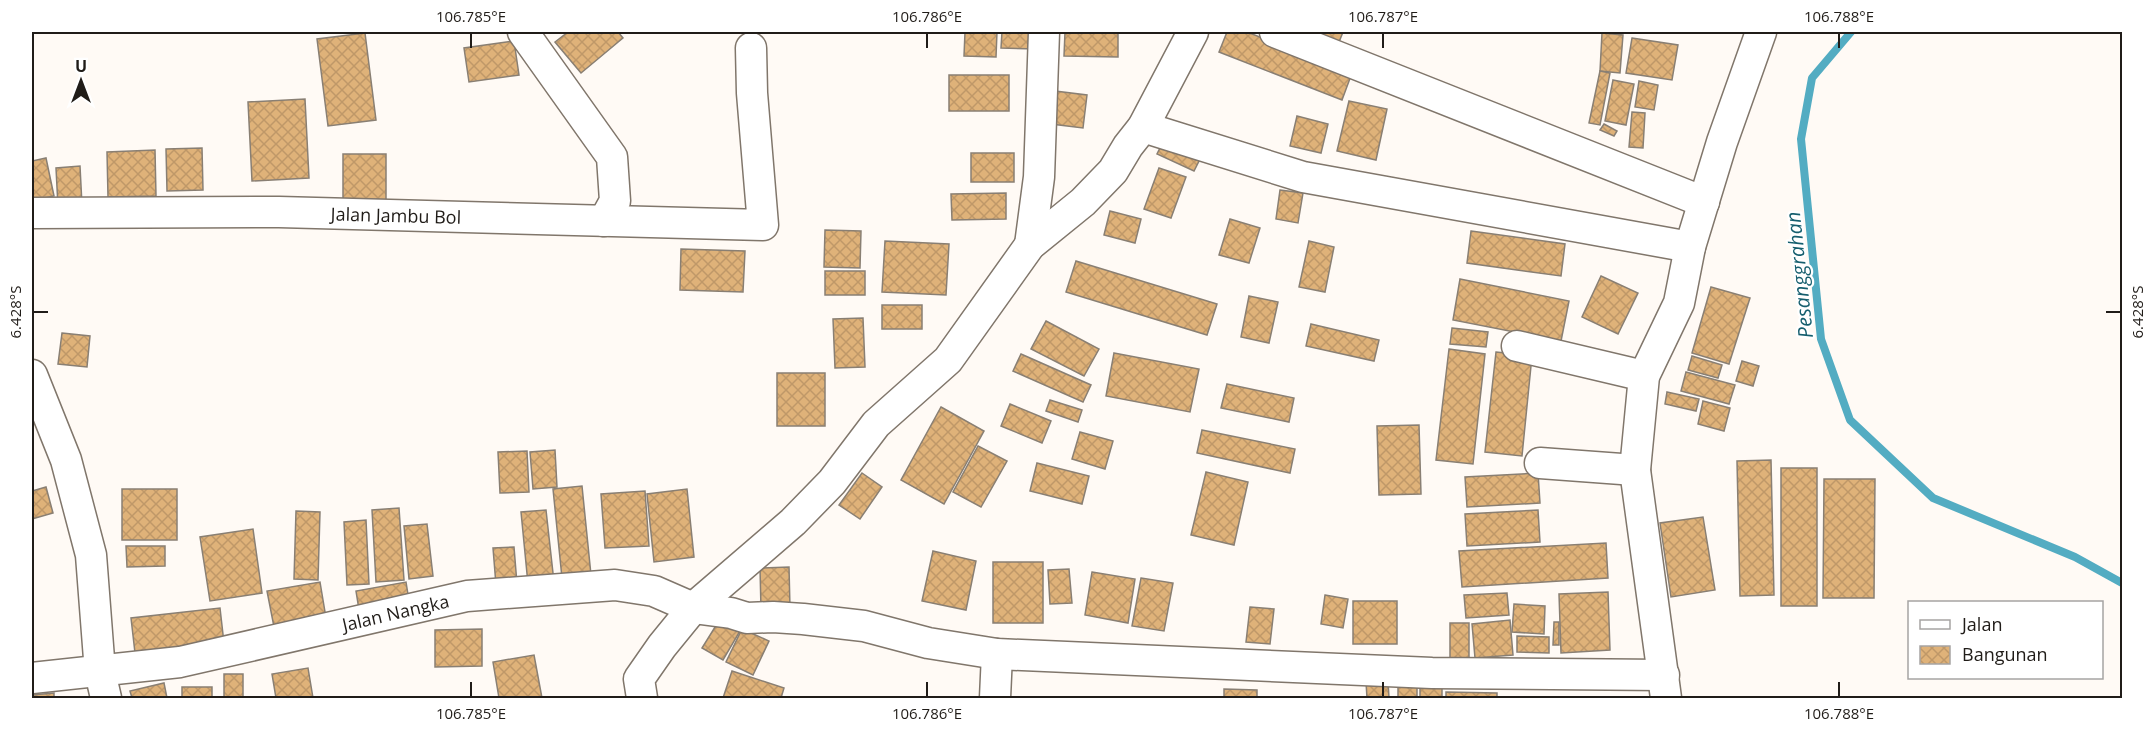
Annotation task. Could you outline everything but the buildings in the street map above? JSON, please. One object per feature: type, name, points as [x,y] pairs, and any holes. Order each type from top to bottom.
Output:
[{"type":"street","points":[[523,32],[612,157],[615,201],[604,221]]},
{"type":"street","points":[[1030,245],[1039,177],[1044,32]]},
{"type":"street","points":[[642,699],[639,679],[693,608],[793,522],[832,482],[876,424],[948,360],[1030,245],[1083,202],[1113,171],[1143,126],[1192,32]]},
{"type":"street","points":[[1275,32],[1704,202]]},
{"type":"street","points":[[1665,687],[1635,470],[1644,376],[1679,303],[1690,247],[1722,142],[1761,32]]},
{"type":"street","name":"Jalan Jambu Bol","points":[[32,213],[279,212],[763,225],[751,48]]},
{"type":"street","points":[[1143,126],[1303,177],[1690,247]]},
{"type":"street","points":[[1517,346],[1644,376]]},
{"type":"street","points":[[32,375],[66,460],[91,555],[103,685]]},
{"type":"street","points":[[1540,464],[1635,470]]},
{"type":"street","name":"Jalan Nangka","points":[[32,678],[103,685],[180,662],[466,596],[615,585],[654,591],[693,608],[731,613],[747,618],[803,618],[864,626],[928,643],[997,654],[1432,673],[1665,687]]},
{"type":"street","points":[[995,699],[997,654]]},
{"type":"waterway","name":"Pesanggrahan","points":[[1851,32],[1812,78],[1801,139],[1821,339],[1850,420],[1933,498],[2075,557],[2122,583]]}]
